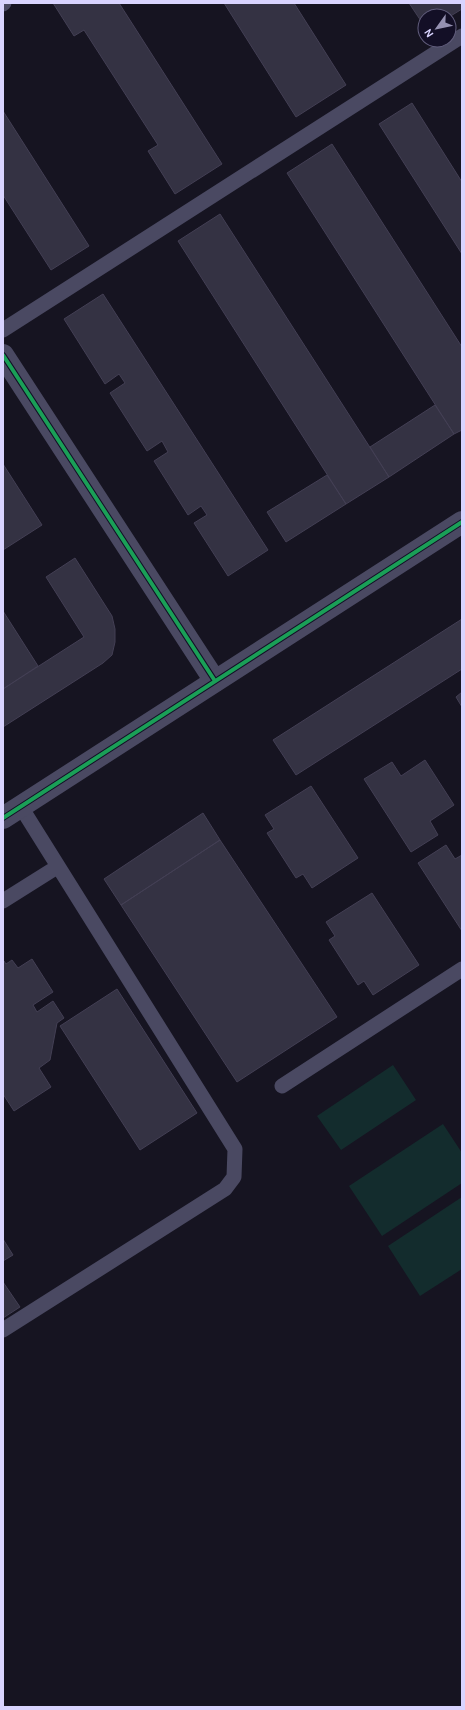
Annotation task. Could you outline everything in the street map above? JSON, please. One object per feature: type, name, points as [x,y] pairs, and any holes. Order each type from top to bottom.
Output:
[{"type":"street","points":[[3,355],[215,681]]},
{"type":"street","points":[[12,813],[462,522]]},
{"type":"lane","points":[[3,330],[462,36]]},
{"type":"lane","points":[[3,1330],[226,1188],[234,1177],[235,1149],[57,867],[12,813]]},
{"type":"lane","points":[[3,901],[57,867]]},
{"type":"lane","points":[[282,1086],[462,969]]},
{"type":"green space","points":[[393,1065],[416,1100],[341,1150],[317,1116]]},
{"type":"green space","points":[[443,1124],[462,1153],[462,1183],[382,1236],[349,1186]]},
{"type":"green space","points":[[462,1197],[462,1269],[420,1296],[388,1246]]},
{"type":"building","points":[[53,3],[119,3],[222,164],[175,194],[148,151],[158,145],[84,30],[74,36]]},
{"type":"building","points":[[224,3],[294,3],[346,85],[296,117]]},
{"type":"building","points":[[409,3],[462,3],[462,9],[457,12],[457,8],[417,8],[417,15]]},
{"type":"building","points":[[412,103],[462,182],[462,254],[379,124]]},
{"type":"building","points":[[3,111],[89,246],[51,270],[3,195]]},
{"type":"building","points":[[332,144],[462,347],[462,430],[454,434],[287,173]]},
{"type":"building","points":[[220,214],[389,477],[346,504],[178,241]]},
{"type":"building","points":[[103,294],[268,550],[228,576],[194,523],[207,515],[201,506],[188,515],[154,461],[168,452],[162,441],[147,451],[110,393],[125,383],[119,374],[105,384],[64,319]]},
{"type":"building","points":[[435,405],[454,434],[389,477],[370,447]]},
{"type":"building","points":[[3,464],[42,525],[3,550]]},
{"type":"building","points":[[327,475],[346,504],[286,542],[267,512]]},
{"type":"building","points":[[75,558],[112,616],[115,629],[115,642],[112,655],[103,663],[3,727],[3,689],[84,637],[46,577]]},
{"type":"building","points":[[3,611],[38,666],[3,689]]},
{"type":"building","points":[[462,619],[462,669],[296,775],[273,740]]},
{"type":"building","points":[[462,692],[462,707],[456,697]]},
{"type":"building","points":[[425,760],[454,805],[430,821],[438,835],[411,852],[364,779],[392,762],[401,776]]},
{"type":"building","points":[[311,786],[358,858],[312,888],[303,874],[296,878],[267,833],[274,829],[265,815]]},
{"type":"building","points":[[203,813],[220,840],[121,905],[104,879]]},
{"type":"building","points":[[220,840],[337,1017],[237,1082],[121,905]]},
{"type":"building","points":[[446,845],[455,859],[462,855],[462,931],[418,863]]},
{"type":"building","points":[[372,893],[419,965],[373,995],[364,981],[358,985],[329,940],[335,936],[326,922]]},
{"type":"building","points":[[32,959],[53,992],[33,1005],[37,1012],[53,1001],[64,1018],[57,1023],[50,1060],[39,1068],[51,1087],[14,1111],[3,1094],[3,962],[4,961],[6,964],[12,960],[18,968]]},
{"type":"building","points":[[117,989],[197,1113],[140,1150],[60,1026]]},
{"type":"building","points":[[3,1239],[13,1255],[3,1261]]},
{"type":"building","points":[[3,1282],[20,1307],[3,1318]]},
{"type":"cycle path","points":[[3,355],[215,681]]},
{"type":"cycle path","points":[[3,818],[462,522]]}]
